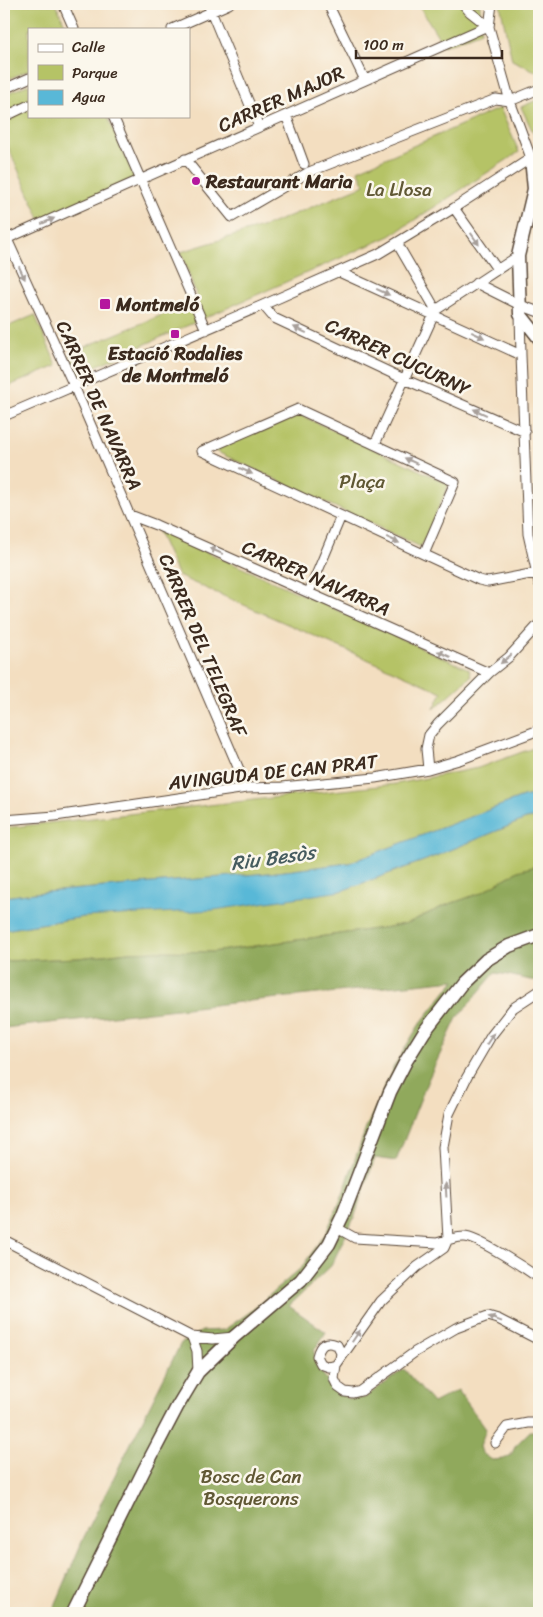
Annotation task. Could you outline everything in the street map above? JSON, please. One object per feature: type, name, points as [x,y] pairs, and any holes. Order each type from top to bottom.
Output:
[{"type":"street","points":[[63,4],[74,28]]},
{"type":"street","points":[[174,28],[210,8],[229,4]]},
{"type":"street","points":[[328,4],[364,80]]},
{"type":"street","points":[[463,4],[489,27]]},
{"type":"street","points":[[492,4],[489,27],[510,101],[535,162],[536,186],[518,256],[528,534],[539,583]]},
{"type":"street","points":[[210,8],[259,127]]},
{"type":"street","name":"CARRER MAJOR","points":[[5,240],[364,80],[489,27]]},
{"type":"street","points":[[4,89],[28,78]]},
{"type":"street","points":[[185,159],[232,217],[307,168],[411,132],[496,99],[510,101],[539,90]]},
{"type":"street","points":[[4,117],[28,105]]},
{"type":"street","points":[[286,115],[307,168]]},
{"type":"street","points":[[114,118],[206,330]]},
{"type":"street","points":[[4,416],[339,272],[397,243],[535,162]]},
{"type":"street","points":[[454,208],[497,270]]},
{"type":"street","name":"CARRER DE NAVARRA","points":[[5,240],[74,386],[130,515]]},
{"type":"street","points":[[397,243],[435,313]]},
{"type":"street","points":[[375,444],[435,313],[476,283],[518,256]]},
{"type":"street","points":[[339,272],[435,313],[521,355]]},
{"type":"street","points":[[476,283],[520,309],[539,312]]},
{"type":"street","name":"CARRER CUCURNY","points":[[263,305],[274,318],[525,432]]},
{"type":"street","points":[[520,309],[539,338]]},
{"type":"street","points":[[424,554],[455,482],[375,444],[298,409],[202,451],[479,580],[488,582],[536,573]]},
{"type":"street","name":"CARRER NAVARRA","points":[[130,515],[309,592],[489,673]]},
{"type":"street","name":"CARRER DEL TELEGRAF","points":[[130,515],[247,788]]},
{"type":"street","points":[[309,592],[341,516]]},
{"type":"street","points":[[428,769],[426,749],[430,735],[438,724],[489,673],[509,657],[539,624]]},
{"type":"street","name":"AVINGUDA DE CAN PRAT","points":[[4,820],[55,816],[247,788],[282,787],[375,778],[428,769],[459,760],[539,730]]},
{"type":"street","points":[[73,1613],[144,1470],[177,1407],[198,1372],[234,1337],[301,1280],[319,1258],[337,1228],[390,1092],[424,1032],[462,984],[486,960],[509,946],[539,935]]},
{"type":"street","points":[[539,992],[513,1008],[492,1036],[467,1077],[450,1114],[443,1147],[448,1239],[444,1248],[418,1267],[381,1301],[338,1363],[334,1379],[338,1387],[345,1392],[353,1393],[361,1390],[415,1352],[456,1328],[488,1316],[498,1319],[539,1340]]},
{"type":"street","points":[[337,1228],[355,1238],[437,1243],[466,1236],[500,1253],[539,1278]]},
{"type":"street","points":[[4,1240],[192,1338],[234,1337]]},
{"type":"street","points":[[192,1338],[197,1351],[198,1372]]},
{"type":"street","points":[[495,1443],[507,1427],[528,1422],[539,1423]]},
{"type":"green space","points":[[4,4],[56,4],[67,28],[28,28],[28,70],[4,81]]},
{"type":"green space","points":[[418,4],[480,5],[481,32],[444,46]]},
{"type":"green space","points":[[500,4],[539,4],[539,73],[512,60]]},
{"type":"green space","points":[[28,84],[28,103],[4,114],[4,95]]},
{"type":"green space","points":[[539,99],[539,145],[521,107]]},
{"type":"green space","name":"La Llosa","points":[[500,108],[519,152],[390,236],[78,374],[70,353],[198,300],[181,252],[268,225],[365,185],[358,170]]},
{"type":"green space","points":[[28,109],[28,118],[108,118],[136,180],[41,221],[4,138],[4,120]]},
{"type":"green space","points":[[35,315],[57,366],[4,388],[4,328]]},
{"type":"green space","name":"Plaça","points":[[298,414],[449,484],[421,547],[213,450]]},
{"type":"green space","points":[[158,532],[162,532],[469,669],[471,676],[434,709],[442,692],[178,576]]},
{"type":"green space","points":[[539,746],[539,794],[523,797],[349,863],[269,873],[4,897],[4,828],[396,784],[478,768]]},
{"type":"green space","points":[[539,817],[539,865],[518,871],[481,893],[444,906],[408,923],[212,952],[128,952],[79,958],[4,961],[4,930],[83,917],[341,891],[426,860],[526,819]]},
{"type":"green space","name":"Bosc de Can Bosquerons","points":[[539,865],[539,981],[495,973],[457,1018],[428,1080],[396,1161],[375,1158],[354,1218],[331,1266],[289,1306],[326,1332],[314,1351],[315,1364],[337,1393],[349,1399],[364,1398],[404,1369],[433,1403],[458,1390],[486,1429],[480,1446],[482,1453],[492,1460],[504,1459],[511,1455],[516,1445],[530,1431],[539,1431],[539,1613],[52,1613],[84,1537],[181,1343],[202,1331],[224,1330],[250,1312],[301,1268],[326,1233],[341,1199],[366,1128],[394,1066],[419,1025],[455,980],[4,1028],[4,961],[79,958],[128,952],[212,952],[389,927],[408,923],[444,906],[481,893],[518,871]]},
{"type":"water","points":[[539,794],[539,817],[526,819],[426,860],[341,891],[214,910],[83,917],[4,930],[4,897],[269,873],[349,863],[523,797]]},
{"type":"place","name":"Restaurant Maria","points":[[196,181]]},
{"type":"place","name":"Montmeló","points":[[105,304]]},
{"type":"place","name":"Estació Rodalies de Montmeló","points":[[175,334]]},
{"type":"water label","name":"Riu Besòs","points":[[273,858]]}]
